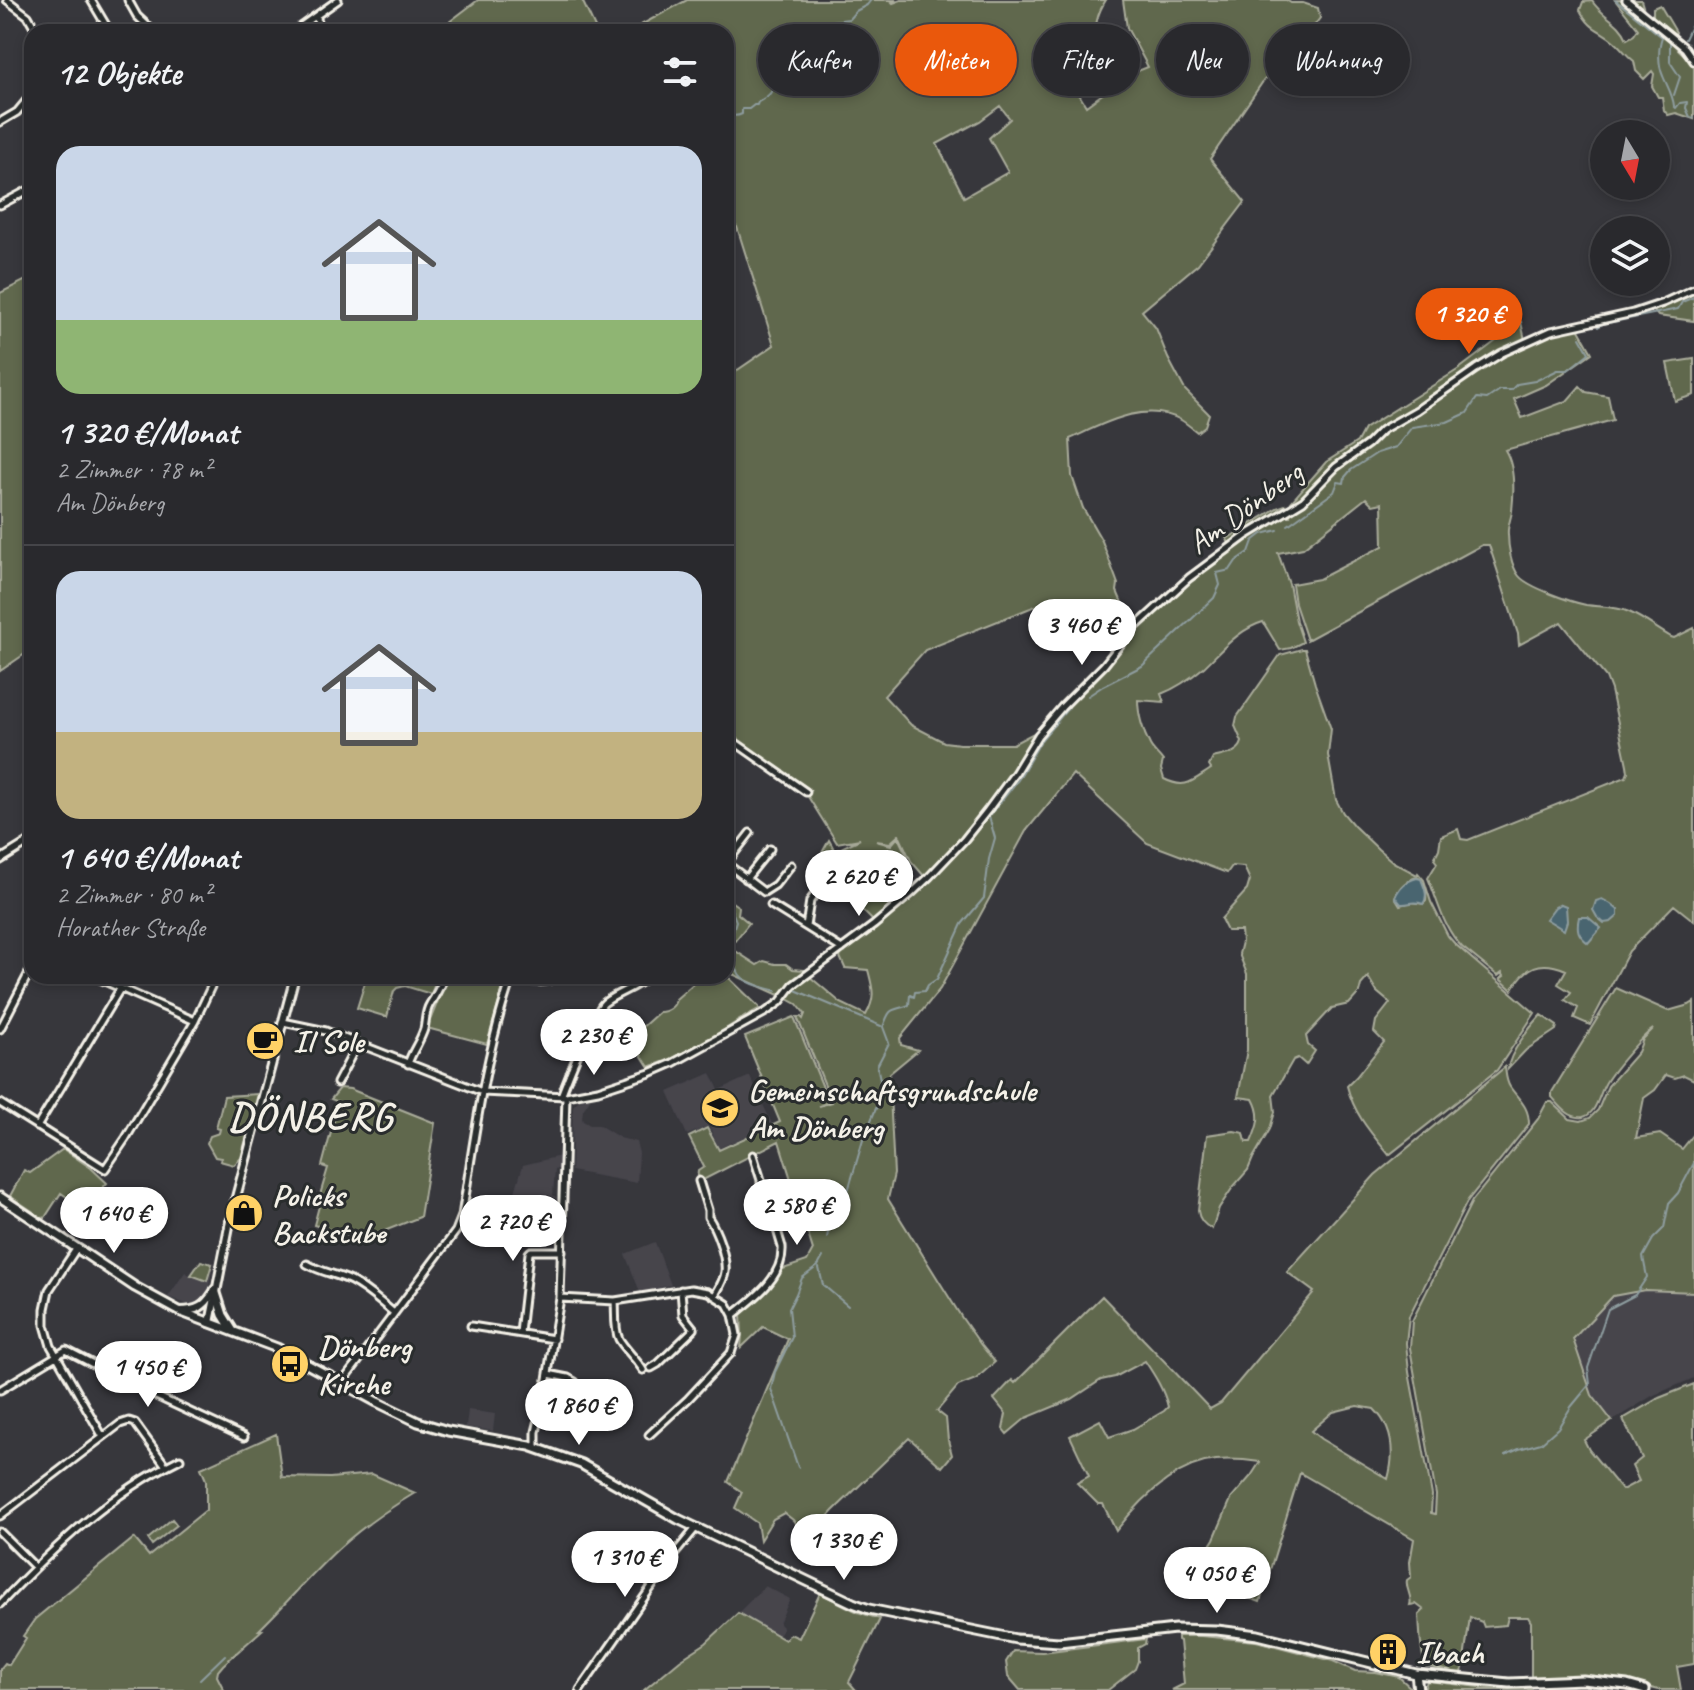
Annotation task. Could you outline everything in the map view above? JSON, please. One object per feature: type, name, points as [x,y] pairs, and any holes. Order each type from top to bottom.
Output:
[{"type":"main road","points":[[0,1197],[146,1294],[179,1311],[277,1348],[418,1422],[448,1431],[536,1447],[581,1464],[678,1519],[853,1603],[886,1614],[1040,1642],[1077,1641],[1175,1629],[1236,1632],[1416,1674],[1509,1683],[1583,1680],[1645,1690]]},
{"type":"main road","points":[[215,1290],[223,1315],[233,1331]]},
{"type":"main road","points":[[1416,1674],[1418,1690]]},
{"type":"street","points":[[7,0],[28,16],[32,24]]},
{"type":"street","points":[[91,0],[105,24]]},
{"type":"street","points":[[128,0],[146,24]]},
{"type":"street","points":[[304,24],[338,0]]},
{"type":"street","points":[[1626,0],[1685,48],[1694,61]]},
{"type":"street","points":[[317,15],[318,24]]},
{"type":"street","points":[[0,122],[17,112],[24,104]]},
{"type":"street","points":[[0,205],[24,192]]},
{"type":"street","name":"Am Dönberg","points":[[283,1022],[326,1031],[482,1092],[582,1094],[626,1082],[682,1059],[780,1002],[793,985],[913,892],[964,840],[1009,782],[1038,735],[1104,665],[1130,632],[1189,578],[1247,535],[1303,501],[1336,467],[1382,430],[1502,353],[1551,331],[1633,313],[1694,289]]},
{"type":"street","points":[[734,742],[806,792]]},
{"type":"street","points":[[734,854],[750,833]]},
{"type":"street","points":[[0,860],[24,845]]},
{"type":"street","points":[[746,879],[770,849]]},
{"type":"street","points":[[734,870],[764,892],[775,885],[791,865]]},
{"type":"street","points":[[806,926],[810,901],[823,883]]},
{"type":"street","points":[[771,905],[842,949]]},
{"type":"street","points":[[0,1029],[24,982]]},
{"type":"street","points":[[110,984],[195,1021]]},
{"type":"street","points":[[0,1103],[105,1169],[195,1021],[212,984]]},
{"type":"street","points":[[210,1323],[231,1216],[293,984]]},
{"type":"street","points":[[408,1064],[431,1002],[442,984]]},
{"type":"street","points":[[342,1383],[456,1231],[462,1216],[482,1092],[500,1008],[509,984]]},
{"type":"street","points":[[536,1447],[560,1298],[564,1096],[602,1005],[640,984]]},
{"type":"street","points":[[37,1127],[120,989]]},
{"type":"street","points":[[337,1083],[358,1043]]},
{"type":"street","points":[[733,1315],[772,1279],[779,1270],[783,1255],[753,1155]]},
{"type":"street","points":[[699,1181],[708,1217],[725,1261],[724,1278],[715,1295]]},
{"type":"street","points":[[76,1249],[57,1276],[47,1298],[45,1325],[47,1336],[103,1437]]},
{"type":"street","points":[[520,1333],[529,1253],[537,1249],[562,1251]]},
{"type":"street","points":[[307,1264],[318,1271],[354,1282],[394,1313]]},
{"type":"street","points":[[179,1311],[196,1311],[206,1304],[215,1290]]},
{"type":"street","points":[[560,1298],[615,1301],[681,1290],[700,1290],[715,1295],[727,1304],[737,1335],[731,1353],[649,1435]]},
{"type":"street","points":[[615,1301],[620,1341],[647,1369],[658,1364],[694,1329],[683,1315],[681,1290]]},
{"type":"street","points":[[471,1326],[554,1339]]},
{"type":"street","points":[[0,1390],[66,1350],[244,1437]]},
{"type":"street","points":[[548,1374],[575,1382],[590,1411],[605,1422]]},
{"type":"street","points":[[0,1516],[120,1424],[129,1421],[135,1423],[166,1466]]},
{"type":"street","points":[[0,1604],[35,1567],[95,1515],[180,1459]]},
{"type":"street","points":[[580,1690],[696,1527]]},
{"type":"street","points":[[0,1532],[35,1567]]},
{"type":"shaded area","name":"Gemeinschaftsgrundschule Am Dönberg","points":[[711,1073],[719,1090],[750,1076],[772,1124],[719,1148],[709,1126],[687,1135],[668,1092]]},
{"type":"shaded area","points":[[591,1098],[583,1110],[583,1121],[636,1142],[639,1153],[637,1183],[571,1171],[573,1106],[579,1100]]},
{"type":"shaded area","points":[[560,1156],[560,1168],[555,1170],[553,1195],[559,1199],[515,1192],[523,1165]]},
{"type":"shaded area","points":[[655,1242],[671,1285],[640,1292],[625,1254]]},
{"type":"shaded area","points":[[214,1262],[208,1291],[198,1303],[189,1305],[168,1297],[185,1272],[190,1275],[197,1263]]},
{"type":"shaded area","points":[[1645,1290],[1694,1292],[1694,1378],[1652,1396],[1612,1421],[1592,1395],[1573,1339],[1613,1296]]},
{"type":"shaded area","points":[[468,1410],[495,1414],[493,1431],[466,1427]]},
{"type":"shaded area","points":[[765,1586],[790,1599],[779,1623],[783,1627],[779,1636],[738,1613]]},
{"type":"green space","points":[[478,0],[582,0],[593,24],[446,24]]},
{"type":"green space","points":[[687,0],[896,0],[893,3],[901,0],[1106,0],[1097,24],[1033,24],[1033,96],[1080,96],[1086,106],[1100,96],[1140,96],[1140,70],[1148,67],[1140,52],[1140,24],[1126,24],[1123,0],[1286,0],[1303,3],[1318,8],[1320,18],[1315,24],[1265,24],[1265,79],[1210,159],[1245,202],[1198,264],[1142,311],[1156,328],[1185,390],[1209,414],[1205,426],[1197,432],[1167,414],[1139,413],[1110,421],[1070,439],[1072,476],[1083,508],[1102,541],[1125,610],[1093,611],[1068,598],[1048,601],[925,650],[884,696],[911,725],[944,742],[1013,744],[1034,733],[1046,722],[1054,725],[1132,633],[1176,591],[1232,551],[1227,539],[1285,505],[1282,516],[1290,516],[1289,512],[1295,508],[1291,502],[1326,462],[1357,442],[1364,429],[1459,369],[1521,322],[1526,345],[1561,331],[1578,328],[1592,353],[1546,385],[1514,399],[1522,418],[1567,401],[1580,386],[1586,392],[1608,396],[1613,420],[1505,450],[1513,480],[1508,531],[1510,556],[1516,572],[1531,585],[1550,594],[1586,605],[1624,610],[1674,638],[1694,628],[1694,921],[1674,905],[1629,951],[1590,1025],[1574,1018],[1578,1008],[1565,1000],[1571,992],[1558,984],[1566,970],[1549,965],[1534,967],[1523,975],[1512,990],[1500,979],[1504,976],[1502,973],[1498,976],[1462,947],[1446,923],[1428,878],[1437,863],[1434,859],[1441,836],[1458,829],[1461,839],[1468,840],[1626,777],[1627,765],[1606,677],[1561,622],[1519,645],[1489,545],[1482,545],[1307,640],[1292,584],[1319,579],[1383,546],[1382,503],[1373,505],[1366,498],[1303,548],[1278,553],[1303,642],[1280,650],[1263,622],[1254,625],[1189,679],[1161,694],[1164,702],[1138,700],[1145,734],[1163,761],[1161,769],[1164,779],[1178,784],[1189,783],[1211,769],[1209,766],[1213,758],[1238,749],[1242,742],[1235,726],[1237,717],[1280,655],[1305,649],[1331,729],[1328,755],[1336,800],[1343,813],[1393,862],[1418,873],[1424,880],[1448,936],[1535,1013],[1497,1070],[1389,1155],[1359,1114],[1347,1086],[1384,1042],[1374,1032],[1376,1021],[1390,1003],[1377,992],[1368,977],[1349,1004],[1332,1008],[1306,1036],[1308,1045],[1315,1051],[1306,1065],[1298,1058],[1293,1060],[1273,1095],[1275,1112],[1270,1129],[1248,1170],[1219,1208],[1212,1229],[1202,1222],[1198,1211],[1207,1135],[1234,1131],[1244,1133],[1246,1142],[1251,1142],[1258,1120],[1253,1099],[1238,1097],[1247,1050],[1247,974],[1239,954],[1241,931],[1227,931],[1221,919],[1247,890],[1250,880],[1244,867],[1232,866],[1227,873],[1147,843],[1073,774],[1026,831],[940,989],[900,1038],[901,1045],[918,1050],[889,1074],[894,1174],[888,1199],[962,1318],[995,1362],[976,1379],[958,1386],[937,1411],[946,1418],[952,1455],[942,1467],[909,1438],[807,1540],[784,1513],[773,1519],[760,1540],[757,1523],[735,1508],[742,1492],[728,1482],[788,1339],[763,1327],[741,1348],[741,1315],[783,1269],[807,1261],[813,1250],[779,1141],[703,1180],[697,1180],[698,1171],[704,1167],[689,1137],[707,1128],[719,1150],[780,1122],[745,1037],[794,1017],[829,1102],[819,1106],[832,1102],[797,1017],[803,1019],[805,1014],[788,999],[789,995],[809,976],[841,1003],[866,1015],[873,993],[868,970],[845,968],[840,957],[964,845],[951,849],[924,876],[911,861],[899,835],[890,843],[876,841],[891,845],[898,837],[907,856],[891,872],[909,892],[873,921],[853,901],[858,896],[859,881],[845,869],[828,882],[812,871],[829,840],[835,851],[860,839],[837,843],[807,795],[808,788],[734,737],[734,372],[774,345],[737,227],[734,229],[734,24],[643,24]],"holes":[[[1000,106],[1010,119],[989,138],[1008,172],[964,197],[937,144],[980,121]],[[1417,877],[1425,888],[1426,901],[1423,904],[1411,902],[1400,905],[1395,897],[1406,882]]]},
{"type":"green space","points":[[1615,0],[1641,0],[1645,13],[1653,17],[1653,8],[1660,5],[1676,32],[1672,43],[1694,65],[1694,119],[1676,113],[1668,115],[1662,97],[1658,97],[1652,86],[1652,71],[1644,79],[1636,71],[1634,61],[1615,42],[1592,26],[1580,10],[1583,2],[1592,1],[1620,27],[1627,39],[1638,29]]},
{"type":"green space","points":[[24,281],[24,654],[0,671],[0,293]]},
{"type":"green space","points":[[1694,292],[1694,321],[1658,316],[1653,310]]},
{"type":"green space","points":[[1694,359],[1694,395],[1675,401],[1667,363]]},
{"type":"green space","points":[[734,904],[739,907],[738,914],[749,923],[734,942]]},
{"type":"green space","points":[[734,950],[757,965],[764,961],[805,970],[781,996],[734,975]]},
{"type":"green space","points":[[734,983],[759,1009],[694,1048],[649,1067],[630,1038],[659,1012],[670,1008],[693,984]]},
{"type":"green space","points":[[364,984],[435,984],[431,994],[405,986],[397,988],[387,1017],[357,1008]]},
{"type":"green space","points":[[445,984],[504,984],[487,1044],[427,1028]]},
{"type":"green space","points":[[1616,988],[1668,1011],[1694,1002],[1694,1080],[1684,1075],[1675,1078],[1666,1075],[1655,1090],[1644,1098],[1636,1138],[1660,1134],[1682,1149],[1694,1134],[1694,1292],[1645,1290],[1613,1296],[1573,1339],[1592,1395],[1612,1421],[1584,1440],[1622,1490],[1639,1481],[1632,1466],[1642,1458],[1623,1419],[1659,1398],[1694,1384],[1694,1664],[1677,1667],[1681,1690],[1659,1690],[1592,1677],[1531,1677],[1531,1622],[1528,1617],[1508,1617],[1506,1625],[1484,1627],[1482,1622],[1470,1617],[1462,1674],[1426,1666],[1421,1649],[1419,1615],[1424,1610],[1416,1604],[1410,1605],[1407,1583],[1411,1577],[1414,1539],[1300,1473],[1260,1602],[1246,1597],[1238,1586],[1214,1584],[1209,1565],[1200,1561],[1214,1539],[1231,1499],[1260,1462],[1216,1460],[1186,1468],[1147,1496],[1116,1531],[1103,1504],[1098,1504],[1077,1483],[1089,1476],[1070,1436],[1100,1420],[1109,1437],[1133,1429],[1168,1407],[1162,1389],[1145,1361],[1115,1377],[1101,1380],[1072,1399],[1026,1418],[1007,1434],[1003,1429],[1006,1414],[994,1399],[1012,1380],[1015,1383],[1102,1296],[1210,1409],[1221,1403],[1314,1292],[1287,1272],[1375,1175],[1505,1067],[1510,1087],[1525,1108],[1529,1124],[1468,1200],[1409,1316],[1406,1343],[1409,1372],[1432,1495],[1431,1513],[1435,1514],[1436,1495],[1410,1348],[1412,1321],[1472,1201],[1538,1119],[1547,1102],[1552,1102],[1570,1119],[1581,1121],[1590,1118],[1598,1110],[1608,1086],[1638,1052],[1643,1039],[1653,1029],[1635,1046],[1613,1072],[1588,1115],[1578,1117],[1569,1114],[1552,1097],[1552,1092]],"holes":[[[1357,1406],[1374,1409],[1385,1424],[1391,1441],[1388,1479],[1311,1431],[1333,1412]]]},
{"type":"green space","points":[[1541,1015],[1557,1026],[1556,1030],[1526,1050],[1508,1069],[1516,1048]]},
{"type":"green space","points":[[340,1088],[350,1089],[435,1123],[420,1217],[364,1239],[314,1225],[328,1168],[322,1166],[339,1102],[331,1099]]},
{"type":"green space","points":[[258,1094],[241,1158],[234,1165],[220,1161],[221,1158],[215,1157],[207,1143],[210,1136],[219,1133],[220,1129],[216,1128],[224,1096]]},
{"type":"green space","points":[[63,1149],[107,1183],[84,1209],[61,1193],[44,1219],[10,1196],[24,1170],[30,1173]]},
{"type":"green space","points":[[201,1261],[212,1264],[207,1281],[191,1275]]},
{"type":"green space","points":[[276,1434],[282,1477],[330,1478],[372,1474],[415,1493],[375,1519],[338,1549],[259,1630],[262,1630],[223,1665],[217,1676],[224,1690],[0,1690],[0,1669],[5,1663],[9,1665],[35,1619],[134,1538],[149,1556],[206,1510],[206,1480],[201,1468]]},
{"type":"green space","points":[[172,1519],[177,1525],[152,1545],[148,1539]]},
{"type":"green space","points":[[820,1593],[880,1619],[849,1682],[856,1690],[644,1690],[706,1643],[738,1613],[785,1640],[790,1634],[799,1638]]},
{"type":"green space","points":[[1178,1636],[1256,1641],[1333,1661],[1355,1671],[1399,1677],[1413,1690],[1172,1690],[1184,1684]]},
{"type":"green space","points":[[1146,1639],[1145,1644],[1138,1648],[1135,1669],[1108,1690],[1020,1690],[1008,1676],[1006,1662],[1013,1651],[1042,1652]]},
{"type":"green space","points":[[1427,1681],[1498,1689],[1532,1687],[1531,1690],[1424,1690]]},
{"type":"water","points":[[1421,879],[1425,892],[1423,904],[1401,904],[1395,897],[1397,893],[1404,884]]},
{"type":"water","points":[[1602,899],[1618,910],[1618,916],[1611,922],[1604,923],[1593,910],[1596,901]]},
{"type":"water","points":[[1561,904],[1566,906],[1564,930],[1546,919]]},
{"type":"water","points":[[1579,917],[1588,917],[1601,928],[1588,943],[1579,932]]},
{"type":"waterway","points":[[830,24],[849,19],[871,0]]},
{"type":"waterway","points":[[1615,0],[1662,37],[1660,67],[1674,106],[1676,108],[1680,103],[1687,102],[1686,108],[1690,117],[1694,118]]},
{"type":"waterway","points":[[1685,39],[1694,20]]},
{"type":"waterway","points":[[1670,42],[1670,62],[1680,77],[1674,95]]},
{"type":"waterway","points":[[734,115],[742,114],[742,109],[757,105],[767,96]]},
{"type":"waterway","points":[[1598,327],[1678,309],[1682,302],[1694,297]]},
{"type":"waterway","points":[[1288,525],[1334,492],[1338,482],[1344,483],[1351,470],[1377,453],[1396,447],[1412,427],[1447,422],[1467,413],[1477,398],[1487,399],[1500,390],[1511,390],[1517,384],[1535,381],[1558,370],[1568,370],[1589,353],[1580,337]]},
{"type":"waterway","points":[[1088,696],[1142,666],[1214,598],[1220,585],[1217,573],[1230,570],[1262,534],[1278,530]]},
{"type":"waterway","points":[[827,1238],[830,1221],[848,1191],[877,1106],[880,1079],[877,1066],[889,1043],[883,1027],[886,1020],[892,1011],[909,1005],[910,995],[914,997],[915,992],[925,991],[937,979],[962,924],[984,898],[995,838],[989,817],[1018,780],[1042,739],[1069,707]]},
{"type":"waterway","points":[[734,916],[734,929]]},
{"type":"waterway","points":[[734,957],[737,971],[746,981],[777,991]]},
{"type":"waterway","points":[[793,989],[881,1026]]},
{"type":"waterway","points":[[1505,1455],[1541,1443],[1558,1428],[1590,1384],[1588,1368],[1608,1309],[1635,1295],[1647,1277],[1643,1257],[1653,1239],[1664,1228],[1669,1203],[1694,1163]]},
{"type":"waterway","points":[[798,1467],[771,1389],[775,1372],[792,1337],[789,1308],[802,1278],[818,1266],[823,1257]]},
{"type":"waterway","points":[[819,1268],[823,1285],[848,1306]]},
{"type":"waterway","points":[[200,1679],[225,1655]]},
{"type":"place","name":"Il Sole","points":[[265,1041]]},
{"type":"place","name":"Gemeinschaftsgrundschule Am Dönberg","points":[[720,1108]]},
{"type":"place","name":"Policks Backstube","points":[[244,1213]]},
{"type":"place","name":"Dönberg Kirche","points":[[290,1364]]},
{"type":"place","name":"Ibach","points":[[1388,1652]]},
{"type":"district","name":"DÖNBERG","points":[[311,1115]]}]
